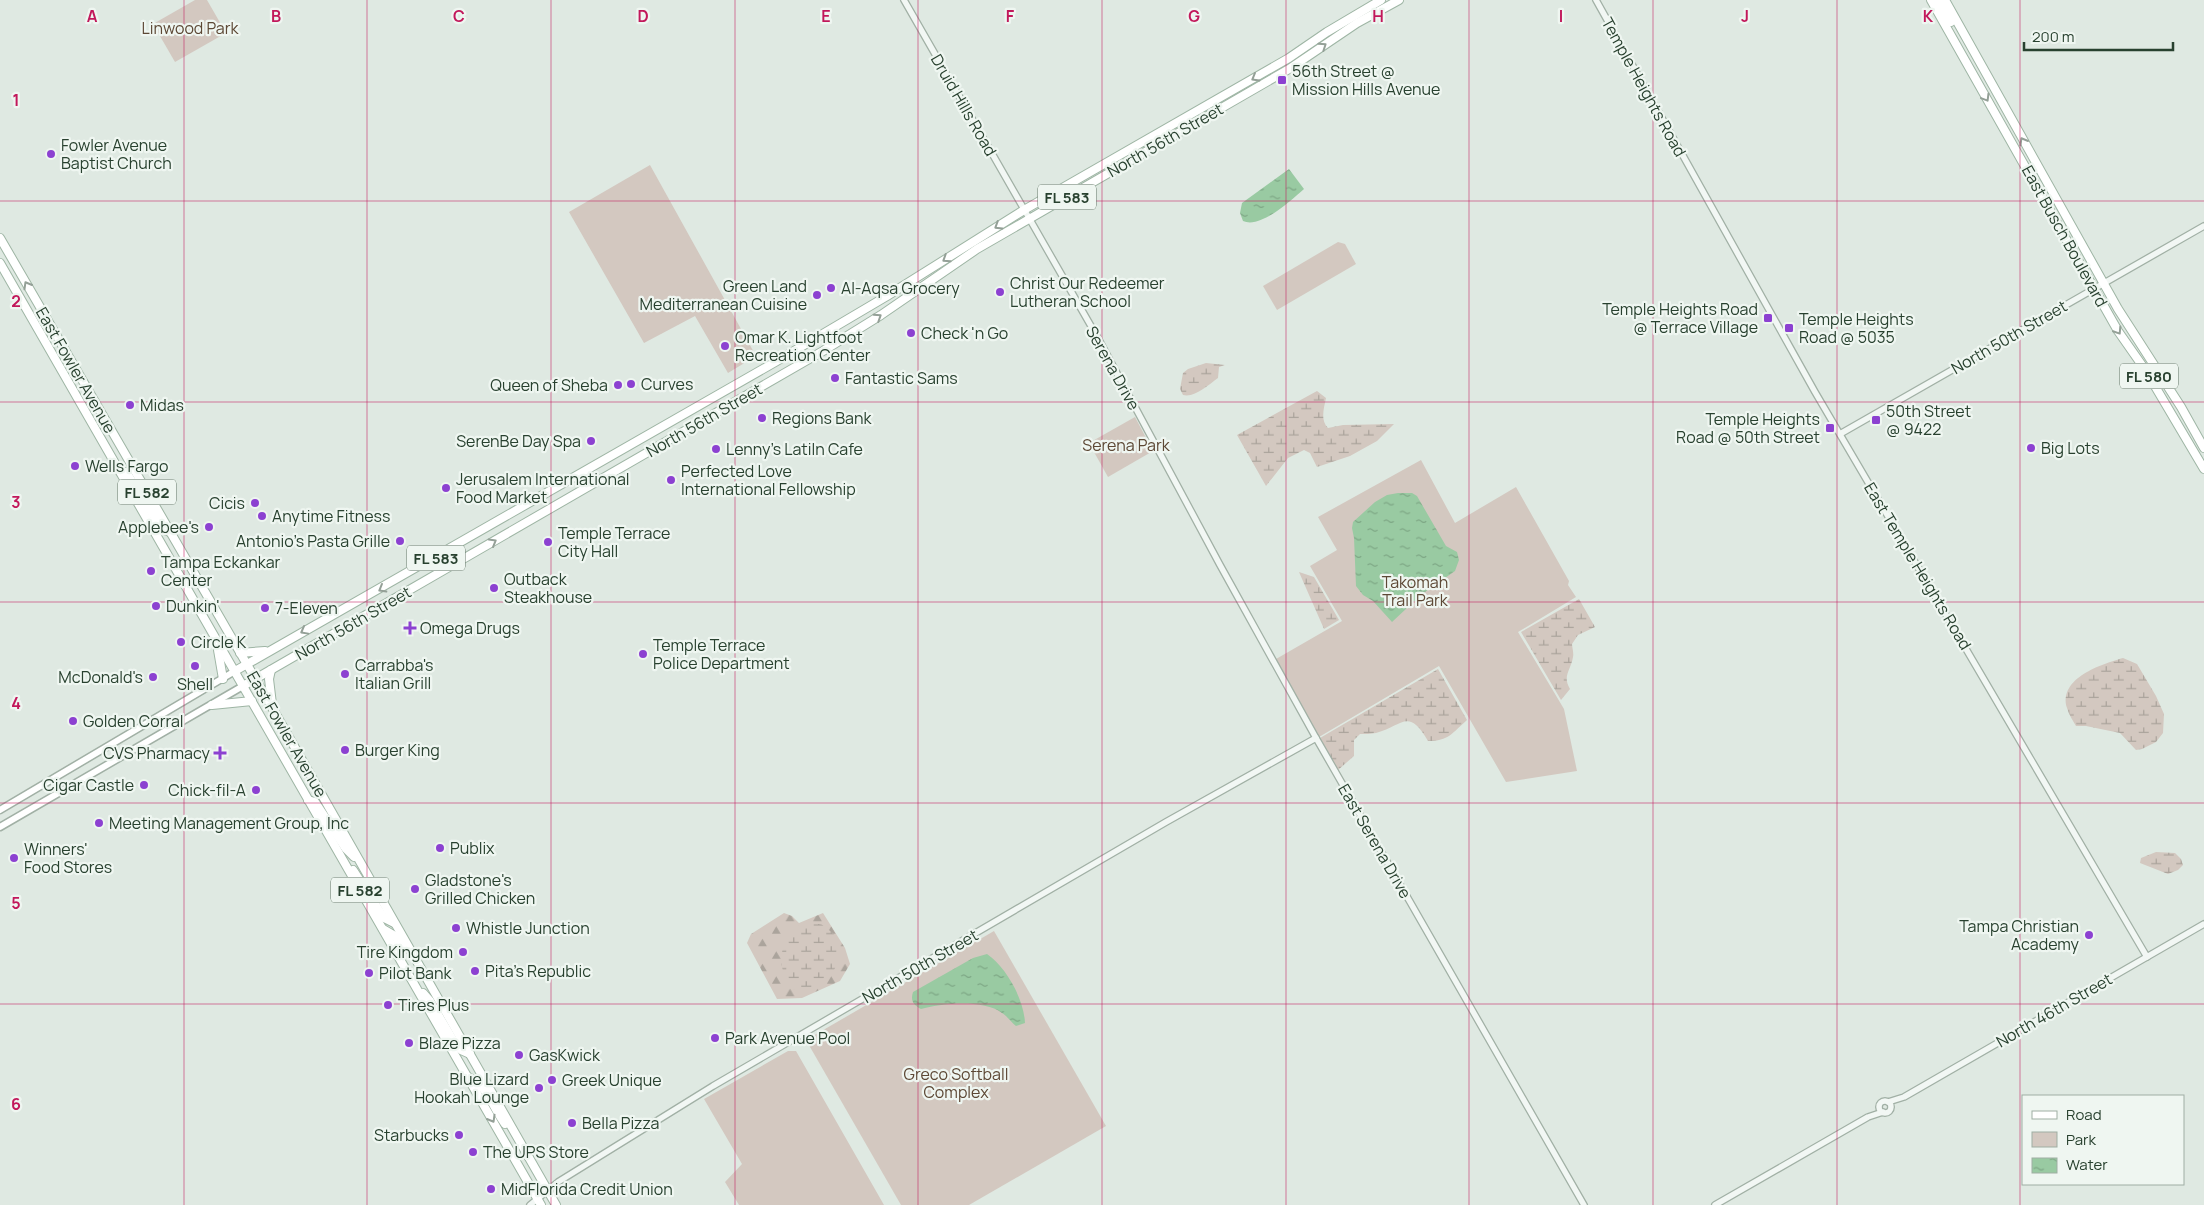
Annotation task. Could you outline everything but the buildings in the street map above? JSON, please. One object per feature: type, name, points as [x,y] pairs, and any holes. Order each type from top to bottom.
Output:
[{"type":"main road","name":"North 56th Street","points":[[0,810],[270,650],[367,598],[831,330],[1024,210],[1289,58],[1381,0]]},
{"type":"main road","name":"North 56th Street","points":[[0,827],[838,342],[977,249],[1289,69],[1390,2],[1399,0]]},
{"type":"main road","name":"East Busch Boulevard","points":[[1931,0],[2118,331],[2146,371],[2204,469]]},
{"type":"main road","points":[[1938,0],[1965,47],[1973,54]]},
{"type":"main road","name":"East Busch Boulevard","points":[[1945,0],[1973,54],[2103,284],[2204,448]]},
{"type":"main road","name":"East Fowler Avenue","points":[[0,238],[256,679],[556,1205]]},
{"type":"main road","name":"East Fowler Avenue","points":[[0,263],[540,1202]]},
{"type":"main road","points":[[831,330],[838,342]]},
{"type":"main road","points":[[2146,371],[2158,381],[2172,402],[2180,407]]},
{"type":"main road","points":[[725,391],[732,404]]},
{"type":"main road","points":[[716,396],[723,409]]},
{"type":"main road","points":[[643,439],[650,452]]},
{"type":"main road","points":[[120,471],[126,472],[162,529],[170,532]]},
{"type":"main road","points":[[216,641],[223,679]]},
{"type":"main road","points":[[240,653],[270,650]]},
{"type":"main road","points":[[272,670],[269,679],[274,711]]},
{"type":"main road","points":[[212,705],[252,701]]},
{"type":"main road","points":[[308,800],[315,802],[346,849],[360,863]]},
{"type":"main road","points":[[339,853],[362,881],[384,918],[394,923]]},
{"type":"main road","points":[[383,929],[395,936],[414,967],[430,986]]},
{"type":"main road","points":[[412,980],[430,1000],[456,1045],[461,1050],[470,1054]]},
{"type":"main road","points":[[468,1077],[476,1080],[482,1086],[500,1117],[524,1148]]},
{"type":"street","name":"Druid Hills Road","points":[[904,0],[1024,210]]},
{"type":"street","name":"Temple Heights Road","points":[[1596,0],[1693,173]]},
{"type":"street","name":"East Temple Heights Road","points":[[1693,173],[1840,434],[2147,957]]},
{"type":"street","name":"Serena Drive","points":[[1024,210],[1099,340],[1170,474]]},
{"type":"street","name":"North 50th Street","points":[[1840,434],[2204,226]]},
{"type":"street","name":"East Serena Drive","points":[[1170,474],[1316,738],[1584,1205]]},
{"type":"street","name":"North 50th Street","points":[[530,1205],[540,1202],[548,1190],[798,1036],[1206,799],[1316,738]]},
{"type":"street","name":"North 46th Street","points":[[1890,1105],[2204,924]]},
{"type":"street","points":[[1715,1205],[1868,1117],[1881,1109],[1883,1102],[1890,1105],[1888,1112],[1881,1109]]},
{"type":"green space","name":"Linwood Park","points":[[195,0],[207,0],[226,33],[175,62],[153,24]]},
{"type":"green space","points":[[650,165],[756,356],[728,373],[695,316],[644,343],[569,212]]},
{"type":"green space","points":[[1338,242],[1345,244],[1356,264],[1277,310],[1263,286]]},
{"type":"green space","points":[[1206,363],[1225,365],[1219,367],[1218,378],[1206,387],[1192,395],[1183,395],[1180,389],[1183,373],[1188,369]]},
{"type":"green space","points":[[1317,391],[1326,398],[1323,418],[1328,428],[1343,425],[1394,424],[1377,441],[1350,456],[1317,467],[1310,453],[1304,450],[1288,458],[1266,486],[1237,435]]},
{"type":"green space","name":"Serena Park","points":[[1135,417],[1153,451],[1108,477],[1089,443]]},
{"type":"green space","name":"Takomah Trail Park","points":[[1421,460],[1455,523],[1516,487],[1569,581],[1568,585],[1576,597],[1518,632],[1564,709],[1577,771],[1506,782],[1439,666],[1319,737],[1276,659],[1342,621],[1310,566],[1337,550],[1318,517]]},
{"type":"green space","points":[[1299,572],[1314,577],[1339,620],[1324,629]]},
{"type":"green space","points":[[1579,599],[1595,627],[1578,635],[1572,644],[1573,657],[1567,677],[1570,689],[1561,700],[1521,632]]},
{"type":"green space","points":[[2123,658],[2137,664],[2156,696],[2164,714],[2163,733],[2156,742],[2142,749],[2136,750],[2120,733],[2086,726],[2076,726],[2067,708],[2066,697],[2069,688],[2075,681],[2104,664]]},
{"type":"green space","points":[[1438,669],[1467,720],[1446,738],[1435,741],[1428,741],[1415,724],[1410,722],[1399,723],[1376,733],[1360,734],[1354,740],[1354,756],[1338,770],[1320,738]]},
{"type":"green space","points":[[2156,852],[2175,853],[2181,859],[2183,865],[2178,870],[2168,874],[2140,863],[2141,858]]},
{"type":"green space","points":[[784,913],[792,916],[799,923],[823,913],[845,948],[850,964],[840,981],[802,998],[777,999],[747,943],[751,934]]},
{"type":"green space","points":[[801,924],[821,924],[835,935],[839,945],[838,961],[830,976],[817,987],[806,991],[793,989],[783,972],[782,964],[784,947],[793,931]]},
{"type":"green space","name":"Greco Softball Complex","points":[[994,931],[1106,1126],[969,1205],[901,1205],[806,1040]]},
{"type":"green space","points":[[788,1051],[796,1051],[884,1205],[739,1205],[725,1182],[742,1164],[704,1099]]},
{"type":"water","points":[[1289,169],[1304,189],[1267,217],[1258,221],[1243,221],[1240,213],[1242,203]]},
{"type":"water","points":[[1412,493],[1417,496],[1446,546],[1457,552],[1459,560],[1455,571],[1422,594],[1392,622],[1356,586],[1352,528],[1353,522],[1375,502],[1387,495]]},
{"type":"water","points":[[987,954],[1001,967],[1013,984],[1018,994],[1025,1023],[1016,1026],[1002,1013],[985,1006],[951,1004],[921,1009],[913,1002],[913,992],[973,958]]},
{"type":"place","name":"56th Street @ Mission Hills Avenue","points":[[1282,80]]},
{"type":"place","name":"Fowler Avenue Baptist Church","points":[[51,154]]},
{"type":"place","name":"Al-Aqsa Grocery","points":[[831,288]]},
{"type":"place","name":"Christ Our Redeemer Lutheran School","points":[[1000,292]]},
{"type":"place","name":"Green Land Mediterranean Cuisine","points":[[817,295]]},
{"type":"place","name":"Temple Heights Road @ Terrace Village","points":[[1768,318]]},
{"type":"place","name":"Temple Heights Road @ 5035","points":[[1789,328]]},
{"type":"place","name":"Check 'n Go","points":[[911,333]]},
{"type":"place","name":"Omar K. Lightfoot Recreation Center","points":[[725,346]]},
{"type":"place","name":"Fantastic Sams","points":[[835,378]]},
{"type":"place","name":"Curves","points":[[631,384]]},
{"type":"place","name":"Queen of Sheba","points":[[618,385]]},
{"type":"place","name":"Midas","points":[[130,405]]},
{"type":"place","name":"Regions Bank","points":[[762,418]]},
{"type":"place","name":"50th Street @ 9422","points":[[1876,420]]},
{"type":"place","name":"Temple Heights Road @ 50th Street","points":[[1830,428]]},
{"type":"place","name":"SerenBe Day Spa","points":[[591,441]]},
{"type":"place","name":"Big Lots","points":[[2031,448]]},
{"type":"place","name":"Lenny's Latiln Cafe","points":[[716,449]]},
{"type":"place","name":"Wells Fargo","points":[[75,466]]},
{"type":"place","name":"Perfected Love International Fellowship","points":[[671,480]]},
{"type":"place","name":"Jerusalem International Food Market","points":[[446,488]]},
{"type":"place","name":"Cicis","points":[[255,503]]},
{"type":"place","name":"Anytime Fitness","points":[[262,516]]},
{"type":"place","name":"Applebee's","points":[[209,527]]},
{"type":"place","name":"Antonio's Pasta Grille","points":[[400,541]]},
{"type":"place","name":"Temple Terrace City Hall","points":[[548,542]]},
{"type":"place","name":"Tampa Eckankar Center","points":[[151,571]]},
{"type":"place","name":"Outback Steakhouse","points":[[494,588]]},
{"type":"place","name":"Dunkin'","points":[[156,606]]},
{"type":"place","name":"7-Eleven","points":[[265,608]]},
{"type":"place","name":"Omega Drugs","points":[[410,628]]},
{"type":"place","name":"Circle K","points":[[181,642]]},
{"type":"place","name":"Temple Terrace Police Department","points":[[643,654]]},
{"type":"place","name":"Shell","points":[[195,666]]},
{"type":"place","name":"Carrabba's Italian Grill","points":[[345,674]]},
{"type":"place","name":"McDonald's","points":[[153,677]]},
{"type":"place","name":"Golden Corral","points":[[73,721]]},
{"type":"place","name":"Burger King","points":[[345,750]]},
{"type":"place","name":"CVS Pharmacy","points":[[220,753]]},
{"type":"place","name":"Cigar Castle","points":[[144,785]]},
{"type":"place","name":"Chick-fil-A","points":[[256,790]]},
{"type":"place","name":"Meeting Management Group, Inc","points":[[99,823]]},
{"type":"place","name":"Publix","points":[[440,848]]},
{"type":"place","name":"Winners' Food Stores","points":[[14,858]]},
{"type":"place","name":"Gladstone's Grilled Chicken","points":[[415,889]]},
{"type":"place","name":"Whistle Junction","points":[[456,928]]},
{"type":"place","name":"Tampa Christian Academy","points":[[2089,935]]},
{"type":"place","name":"Tire Kingdom","points":[[463,952]]},
{"type":"place","name":"Pita's Republic","points":[[475,971]]},
{"type":"place","name":"Pilot Bank","points":[[369,973]]},
{"type":"place","name":"Tires Plus","points":[[388,1005]]},
{"type":"place","name":"Park Avenue Pool","points":[[715,1038]]},
{"type":"place","name":"Blaze Pizza","points":[[409,1043]]},
{"type":"place","name":"GasKwick","points":[[519,1055]]},
{"type":"place","name":"Greek Unique","points":[[552,1080]]},
{"type":"place","name":"Blue Lizard Hookah Lounge","points":[[539,1088]]},
{"type":"place","name":"Bella Pizza","points":[[572,1123]]},
{"type":"place","name":"Starbucks","points":[[459,1135]]},
{"type":"place","name":"The UPS Store","points":[[473,1152]]},
{"type":"place","name":"MidFlorida Credit Union","points":[[491,1189]]}]
